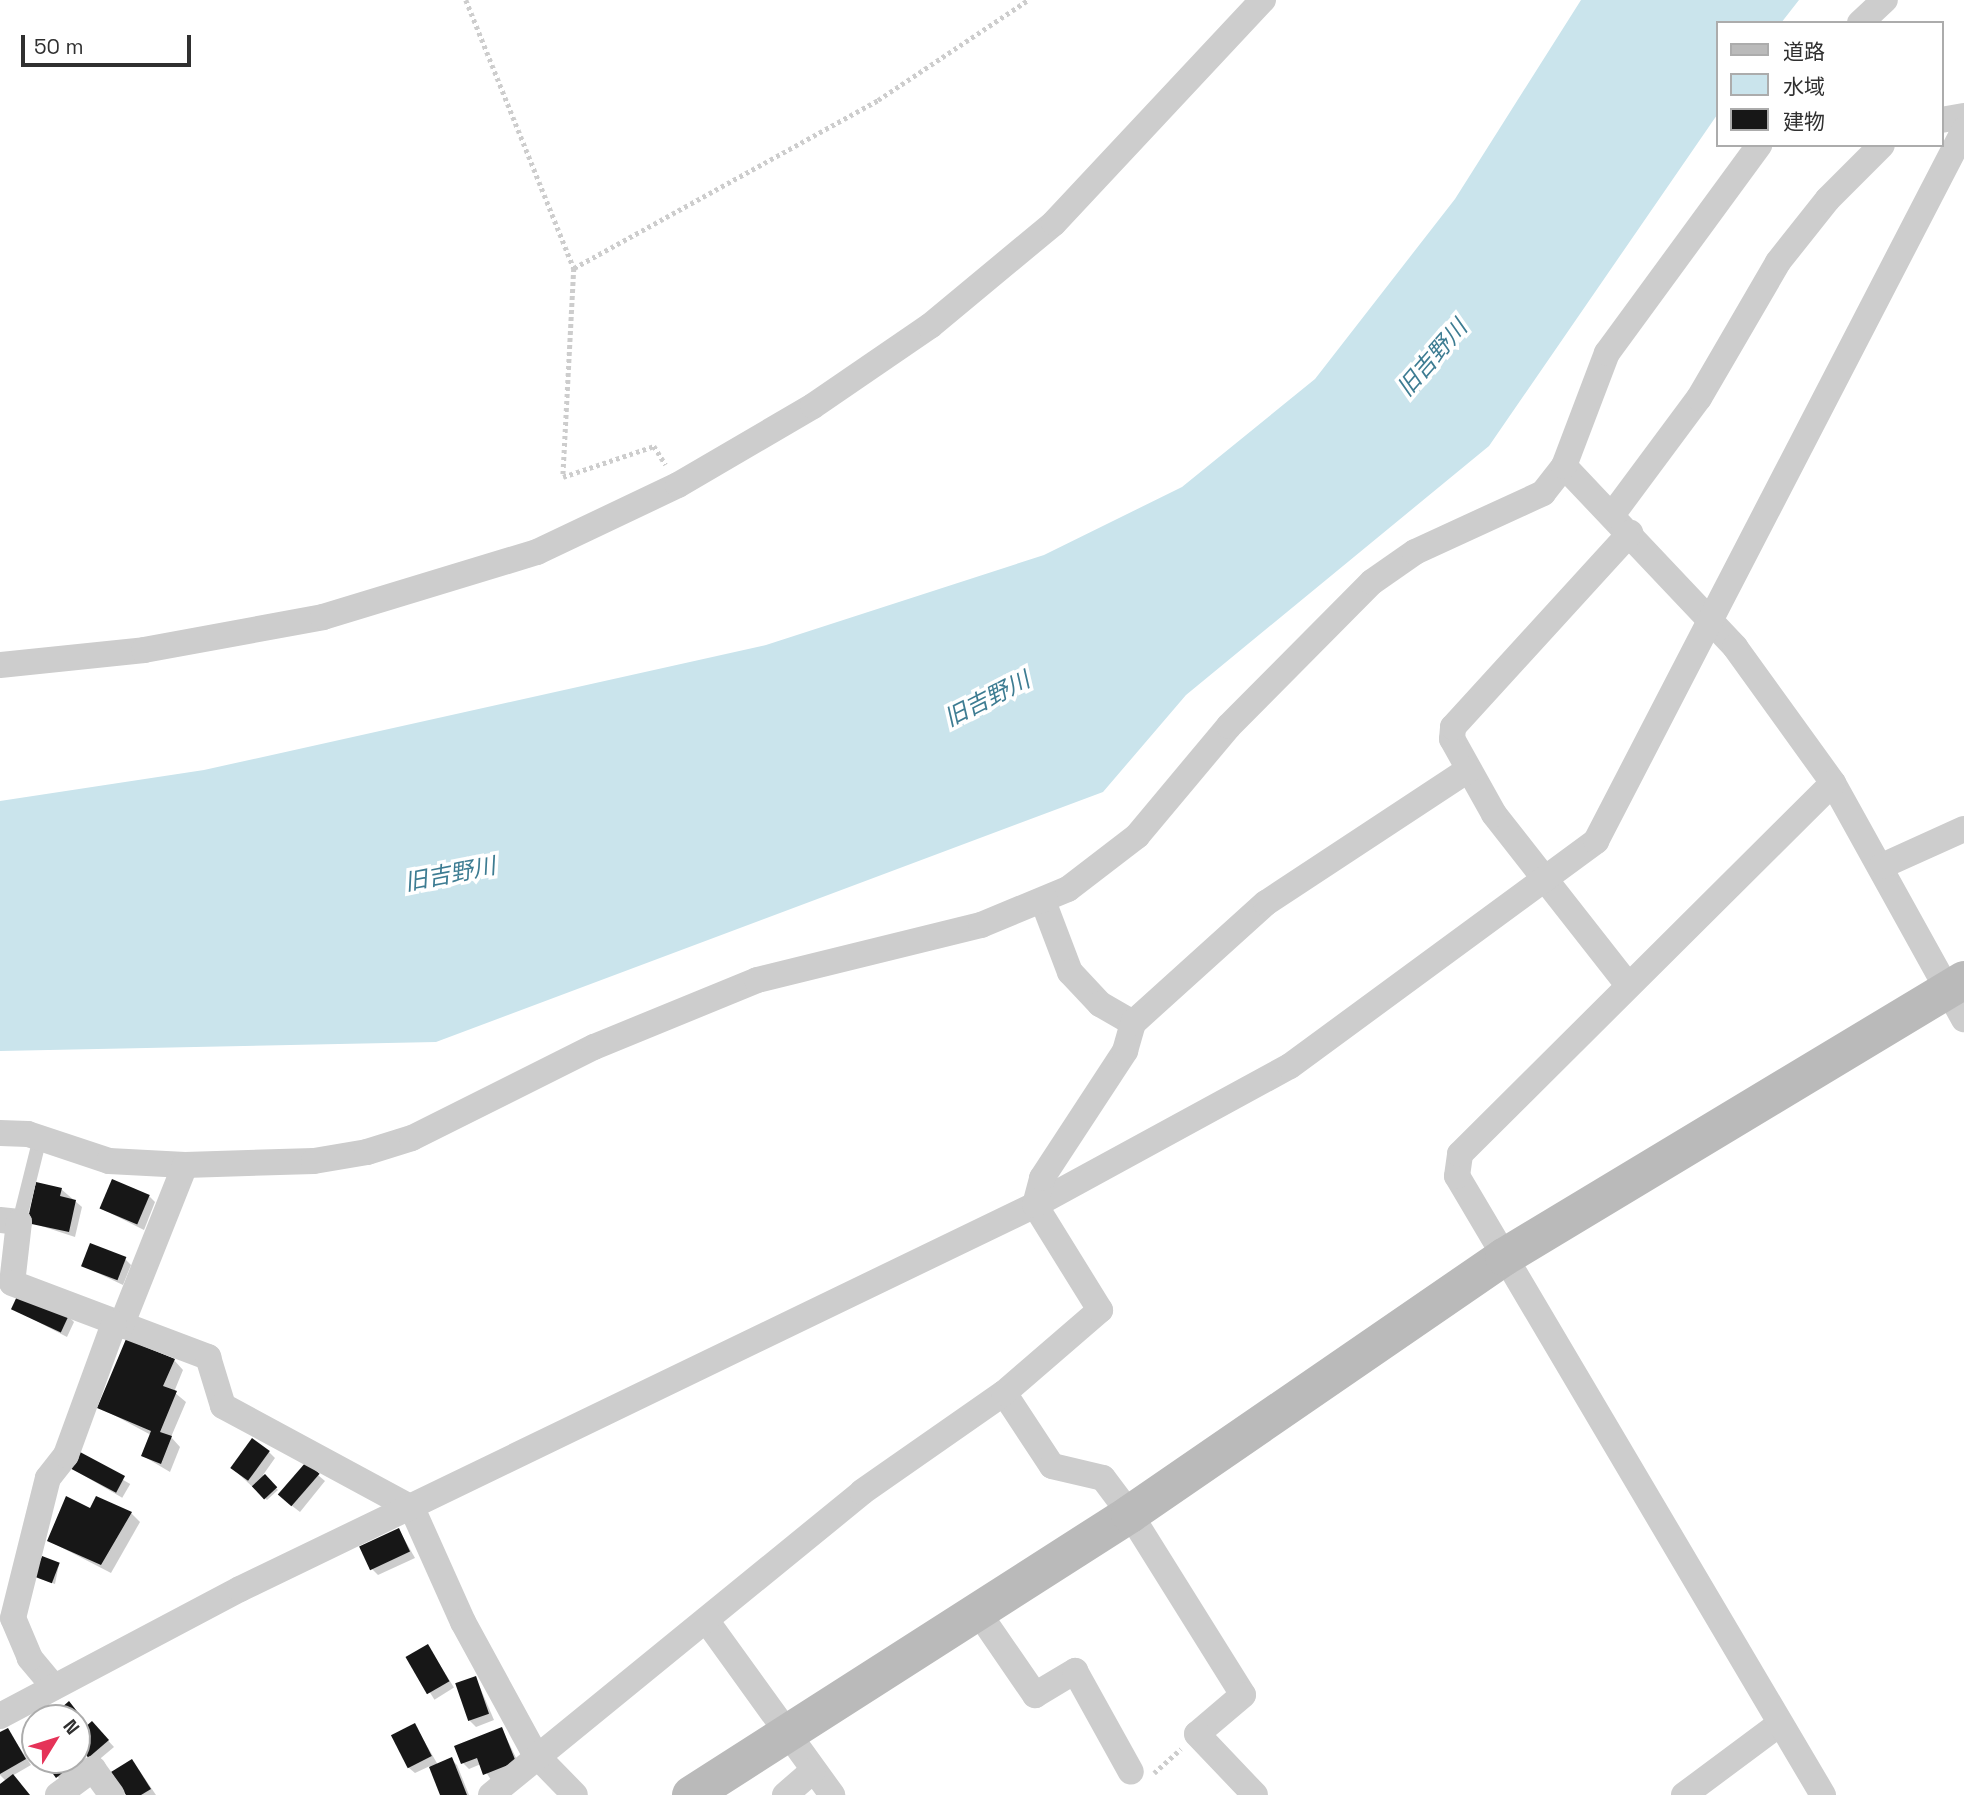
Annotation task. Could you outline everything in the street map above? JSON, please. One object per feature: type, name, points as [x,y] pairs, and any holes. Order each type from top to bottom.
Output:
[{"type":"street","points":[[0,664],[144,650],[323,617],[537,552],[678,485],[813,406],[930,326],[1044,232],[1139,138],[1263,0]]},
{"type":"street","points":[[1862,21],[1885,0]]},
{"type":"street","points":[[1943,120],[1964,116]]},
{"type":"street","points":[[0,1716],[412,1508],[1035,1205],[1290,1066],[1543,877],[1596,841],[1707,617],[1964,130]]},
{"type":"street","points":[[0,1133],[40,1138],[109,1161],[186,1165],[314,1161],[412,1138],[594,1047],[757,980],[981,925],[1043,901],[1105,864],[1137,836],[1229,726],[1372,582],[1415,552],[1514,512],[1543,493],[1563,466],[1607,353],[1758,147]]},
{"type":"street","points":[[1628,985],[1543,877],[1468,770],[1452,739],[1453,727],[1621,524],[1699,398],[1778,262],[1828,199],[1880,147]]},
{"type":"street","points":[[691,1795],[1130,1514],[1504,1257],[1959,996],[1833,783],[1707,617],[1563,466]]},
{"type":"street","points":[[491,1795],[535,1754],[706,1620],[862,1492],[1004,1393],[1100,1310],[1035,1205],[1042,1178],[1125,1051],[1133,1023],[1266,903],[1468,770]]},
{"type":"street","points":[[1823,1795],[1778,1725],[1457,1176],[1460,1154],[1833,783]]},
{"type":"street","points":[[1882,866],[1964,829]]},
{"type":"street","points":[[1043,901],[1070,972],[1100,1004],[1133,1023]]},
{"type":"street","points":[[54,1687],[30,1658],[13,1618],[48,1478],[66,1455],[186,1165]]},
{"type":"street","points":[[9,1221],[12,1283],[208,1357],[223,1406],[412,1508],[463,1622],[535,1754],[575,1795]]},
{"type":"street","points":[[1004,1393],[1052,1466],[1103,1478],[1130,1514],[1243,1696],[1197,1734],[1255,1795]]},
{"type":"street","points":[[978,1612],[1035,1695],[1075,1671],[1140,1775]]},
{"type":"street","points":[[706,1620],[785,1736],[832,1795]]},
{"type":"street","points":[[1684,1795],[1778,1725]]},
{"type":"street","points":[[58,1795],[93,1769],[112,1795]]},
{"type":"street","points":[[785,1795],[813,1771]]},
{"type":"lane","points":[[9,1221],[40,1138]]},
{"type":"path","points":[[466,0],[574,268],[563,477],[654,446],[678,485]]},
{"type":"path","points":[[574,268],[878,100],[1028,0]]},
{"type":"path","points":[[1140,1775],[1197,1734]]},
{"type":"water","name":"旧吉野川","points":[[1581,0],[1799,0],[1783,21],[1716,21],[1716,116],[1489,446],[1186,695],[1103,792],[436,1042],[0,1051],[0,801],[204,770],[766,645],[1044,555],[1182,487],[1315,379],[1455,199]]},
{"type":"building","points":[[112,1179],[150,1195],[137,1224],[99,1208]]},
{"type":"building","points":[[36,1182],[62,1188],[60,1196],[76,1200],[69,1232],[27,1223]]},
{"type":"building","points":[[90,1243],[126,1257],[117,1280],[81,1266]]},
{"type":"building","points":[[19,1292],[69,1315],[61,1332],[11,1309]]},
{"type":"building","points":[[126,1339],[175,1359],[163,1386],[177,1391],[160,1432],[172,1436],[161,1464],[141,1456],[151,1431],[97,1408]]},
{"type":"building","points":[[252,1438],[270,1451],[248,1481],[230,1468]]},
{"type":"building","points":[[80,1452],[125,1476],[116,1493],[71,1469]]},
{"type":"building","points":[[306,1462],[320,1474],[291,1506],[278,1494]]},
{"type":"building","points":[[265,1474],[277,1487],[264,1499],[252,1486]]},
{"type":"building","points":[[66,1496],[90,1508],[96,1496],[132,1512],[101,1565],[47,1541]]},
{"type":"building","points":[[399,1528],[410,1552],[370,1570],[359,1547]]},
{"type":"building","points":[[42,1556],[60,1563],[52,1583],[34,1577]]},
{"type":"building","points":[[428,1644],[450,1681],[427,1694],[405,1657]]},
{"type":"building","points":[[476,1676],[489,1714],[468,1721],[455,1683]]},
{"type":"building","points":[[91,1722],[109,1740],[91,1755]]},
{"type":"building","points":[[415,1723],[432,1756],[408,1768],[391,1735]]},
{"type":"building","points":[[502,1727],[516,1762],[483,1775],[477,1758],[461,1764],[454,1746]]},
{"type":"building","points":[[8,1728],[21,1750],[21,1762],[0,1774],[0,1732]]},
{"type":"building","points":[[452,1757],[467,1795],[440,1795],[429,1767]]},
{"type":"building","points":[[132,1759],[151,1789],[141,1795],[126,1795],[111,1772]]},
{"type":"building","points":[[13,1774],[30,1795],[0,1795],[0,1784]]}]
